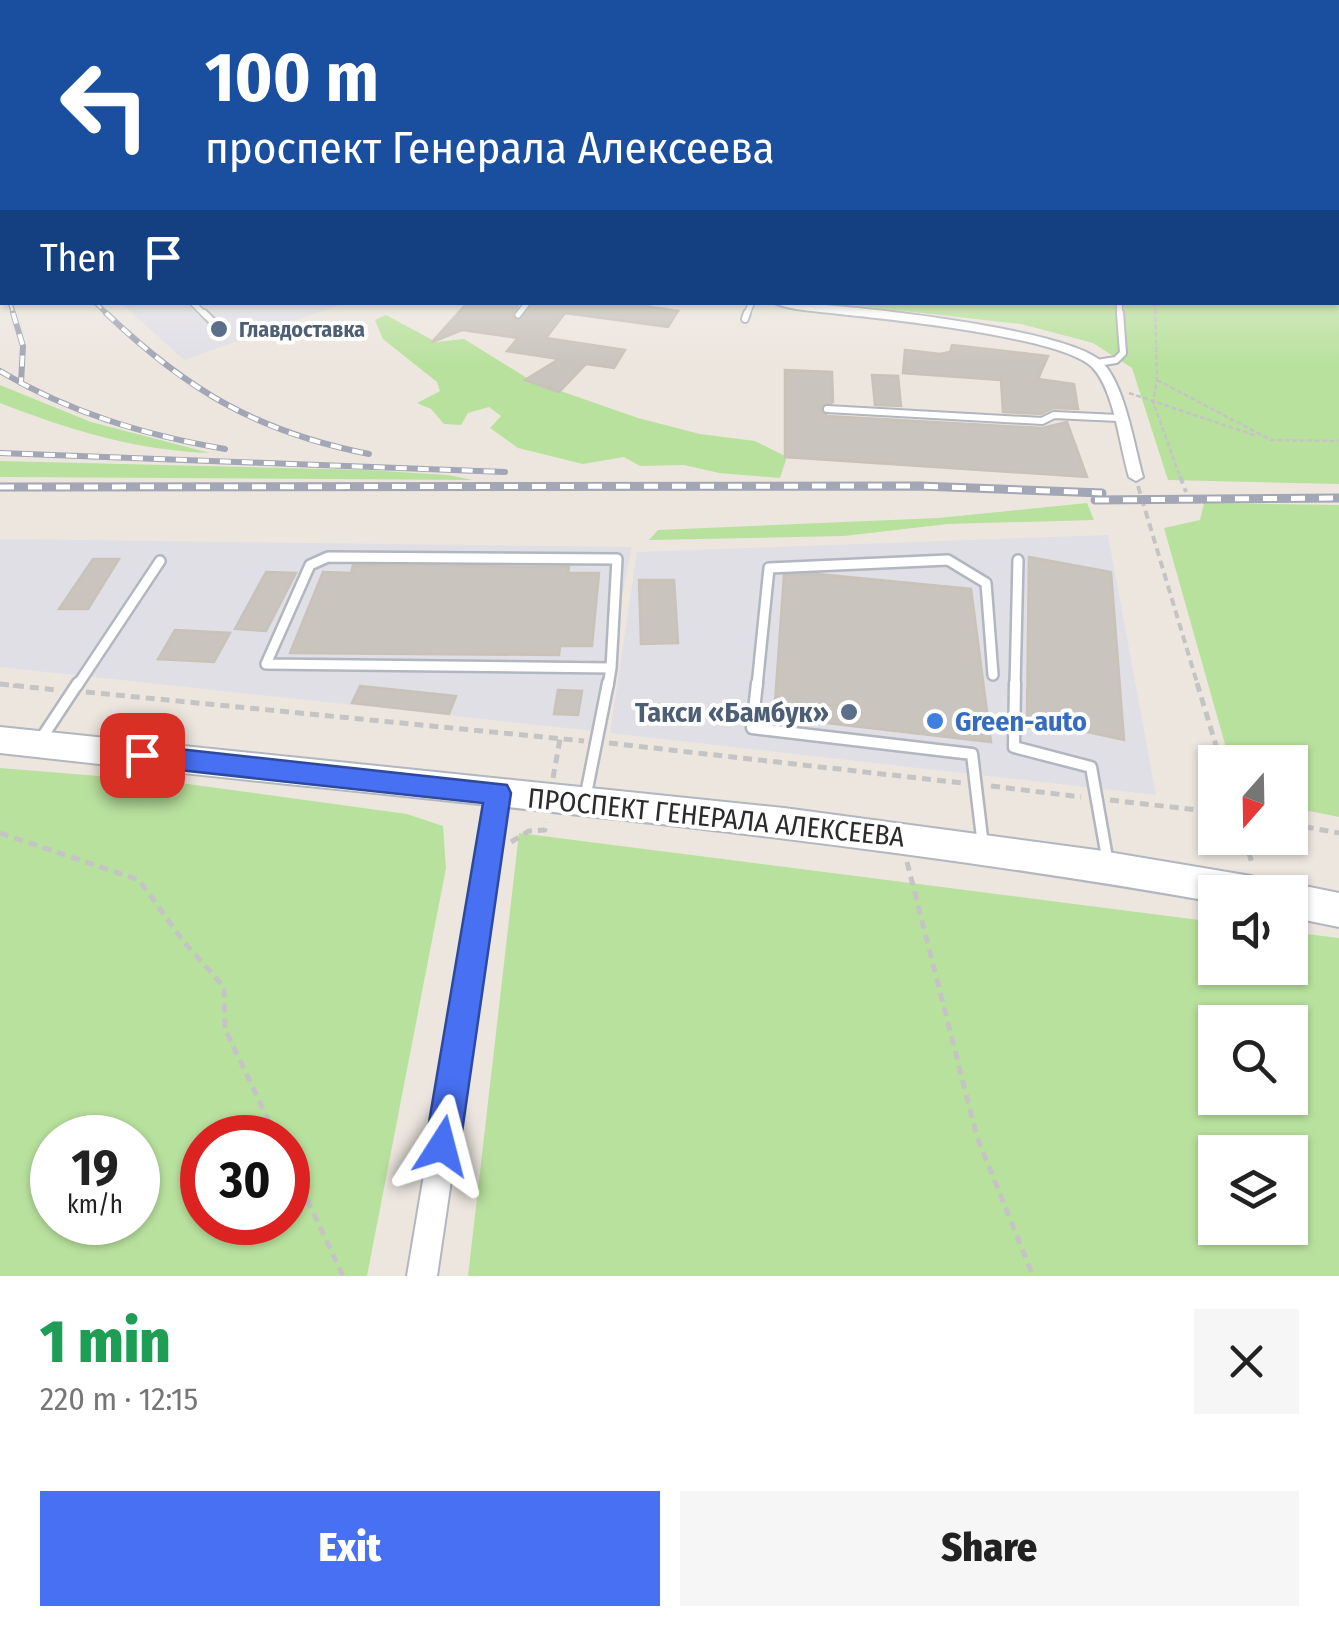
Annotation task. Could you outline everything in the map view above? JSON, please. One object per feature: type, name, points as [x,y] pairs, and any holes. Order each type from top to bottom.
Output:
[{"type":"main road","name":"ПРОСПЕКТ ГЕНЕРАЛА АЛЕКСЕЕВА","points":[[0,740],[902,837],[1198,877]]},
{"type":"main road","points":[[1308,904],[1339,910]]},
{"type":"street","points":[[798,305],[1074,350],[1097,363],[1112,386],[1136,477]]},
{"type":"street","points":[[422,1276],[498,793]]},
{"type":"lane","points":[[195,305],[215,324]]},
{"type":"lane","points":[[518,314],[526,305]]},
{"type":"lane","points":[[746,318],[751,305]]},
{"type":"lane","points":[[1097,363],[1116,360],[1123,353],[1120,305]]},
{"type":"lane","points":[[826,408],[1042,421],[1054,415],[1118,418]]},
{"type":"lane","points":[[584,802],[611,668],[617,559],[328,556],[310,565],[266,664],[611,668]]},
{"type":"lane","points":[[983,849],[972,754],[752,728],[770,568],[948,560],[986,583],[993,675]]},
{"type":"lane","points":[[1018,560],[1014,747],[1091,767],[1108,866]]},
{"type":"lane","points":[[38,744],[160,562]]},
{"type":"path","points":[[1155,305],[1153,402],[1186,492]]},
{"type":"path","points":[[1156,380],[1271,440]]},
{"type":"path","points":[[1112,386],[1271,440],[1339,441]]},
{"type":"path","points":[[1136,477],[1217,745]]},
{"type":"path","points":[[0,684],[596,742],[1198,810]]},
{"type":"path","points":[[550,798],[560,739]]},
{"type":"path","points":[[1308,827],[1339,833]]},
{"type":"path","points":[[0,833],[138,880],[224,987],[225,1029],[266,1115]]},
{"type":"path","points":[[902,837],[976,1137],[1033,1276]]},
{"type":"path","points":[[310,1205],[343,1276]]},
{"type":"shaded area","points":[[123,305],[339,305],[184,360]]},
{"type":"shaded area","points":[[1108,535],[1156,795],[610,733],[637,552]]},
{"type":"shaded area","points":[[0,539],[632,547],[594,731],[0,667]]},
{"type":"green space","points":[[851,305],[1339,305],[1339,484],[1168,480],[1132,368],[1093,343],[1021,324]]},
{"type":"green space","points":[[386,315],[436,342],[464,339],[532,381],[638,418],[700,434],[755,441],[787,457],[780,478],[719,473],[684,465],[640,466],[624,457],[583,464],[518,448],[490,428],[501,416],[489,407],[468,413],[461,425],[444,424],[431,409],[417,403],[440,391],[437,382],[383,339],[375,320]]},
{"type":"green space","points":[[0,385],[91,422],[210,453],[129,443],[51,422],[0,403]]},
{"type":"green space","points":[[0,461],[367,470],[473,480],[0,477]]},
{"type":"green space","points":[[1087,503],[1094,520],[948,524],[844,536],[649,540],[658,530],[938,518]]},
{"type":"green space","points":[[1204,503],[1339,505],[1339,817],[1308,811],[1308,745],[1225,745],[1164,528],[1200,520]]},
{"type":"green space","points":[[0,768],[173,782],[407,814],[443,826],[446,868],[367,1276],[0,1276]]},
{"type":"green space","points":[[519,833],[1198,920],[1198,985],[1308,985],[1308,934],[1339,938],[1339,1276],[468,1276]]},
{"type":"building","points":[[465,305],[518,305],[512,315],[518,321],[531,305],[639,305],[678,311],[668,327],[565,313],[546,338],[625,350],[614,368],[586,364],[559,392],[525,380],[559,359],[507,351],[518,338],[462,330],[432,342]]},
{"type":"building","points":[[952,345],[1048,356],[1038,379],[1074,384],[1078,409],[1053,408],[1041,414],[1003,412],[1001,380],[903,373],[905,350],[940,354],[950,352]]},
{"type":"building","points":[[785,370],[832,372],[833,402],[820,408],[827,416],[1042,428],[1067,422],[1087,477],[785,457]]},
{"type":"building","points":[[872,375],[898,376],[901,406],[875,405]]},
{"type":"building","points":[[1029,557],[1111,572],[1124,740],[1027,719]]},
{"type":"building","points":[[93,559],[119,559],[88,609],[59,609]]},
{"type":"building","points":[[353,565],[569,567],[568,573],[599,573],[592,646],[560,646],[559,655],[290,653],[323,572],[351,573]]},
{"type":"building","points":[[266,572],[296,573],[266,631],[235,629]]},
{"type":"building","points":[[817,574],[971,589],[991,742],[774,717],[784,575]]},
{"type":"building","points":[[639,580],[674,580],[678,643],[641,644]]},
{"type":"building","points":[[175,630],[230,633],[214,662],[158,659]]},
{"type":"building","points":[[360,686],[456,696],[449,714],[352,703]]},
{"type":"building","points":[[558,690],[582,691],[578,715],[554,714]]},
{"type":"railway","points":[[11,305],[14,316]]},
{"type":"railway","points":[[98,305],[106,313]]},
{"type":"railway","points":[[13,313],[23,346],[21,383]]},
{"type":"railway","points":[[106,313],[166,365],[227,404],[293,434],[369,454]]},
{"type":"railway","points":[[106,313],[109,316]]},
{"type":"railway","points":[[0,371],[53,399],[109,420],[225,449]]},
{"type":"railway","points":[[0,453],[505,472]]},
{"type":"railway","points":[[0,487],[920,486],[1102,493]]},
{"type":"railway","points":[[1095,500],[1339,498]]},
{"type":"place","name":"Главдоставка","points":[[219,329]]},
{"type":"place","name":"Такси «Бамбук»","points":[[849,712]]},
{"type":"place","name":"Green-auto","points":[[935,721]]},
{"type":"route","points":[[142,755],[498,793],[442,1146]]}]
